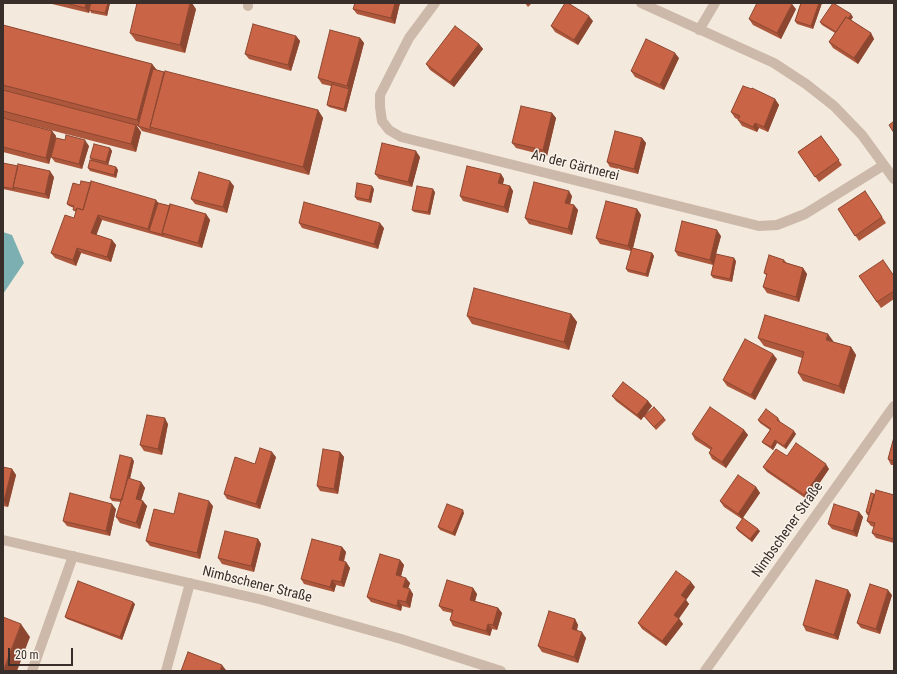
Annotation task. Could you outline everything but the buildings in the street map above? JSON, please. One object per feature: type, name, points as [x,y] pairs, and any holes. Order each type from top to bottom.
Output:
[{"type":"street","name":"An der Gärtnerei","points":[[435,3],[409,38],[380,95],[382,121],[389,130],[401,137],[759,226],[777,225],[806,214],[884,165]]},
{"type":"street","points":[[641,3],[774,63],[806,84],[834,106],[862,135],[894,179]]},
{"type":"street","points":[[699,30],[715,3]]},
{"type":"street","name":"Nimbschener Straße","points":[[705,671],[894,406]]},
{"type":"street","name":"Nimbschener Straße","points":[[3,540],[263,600],[401,638],[501,671]]},
{"type":"street","points":[[32,671],[73,556]]},
{"type":"street","points":[[166,671],[190,583]]},
{"type":"water","points":[[3,232],[12,235],[24,263],[3,294]]}]
